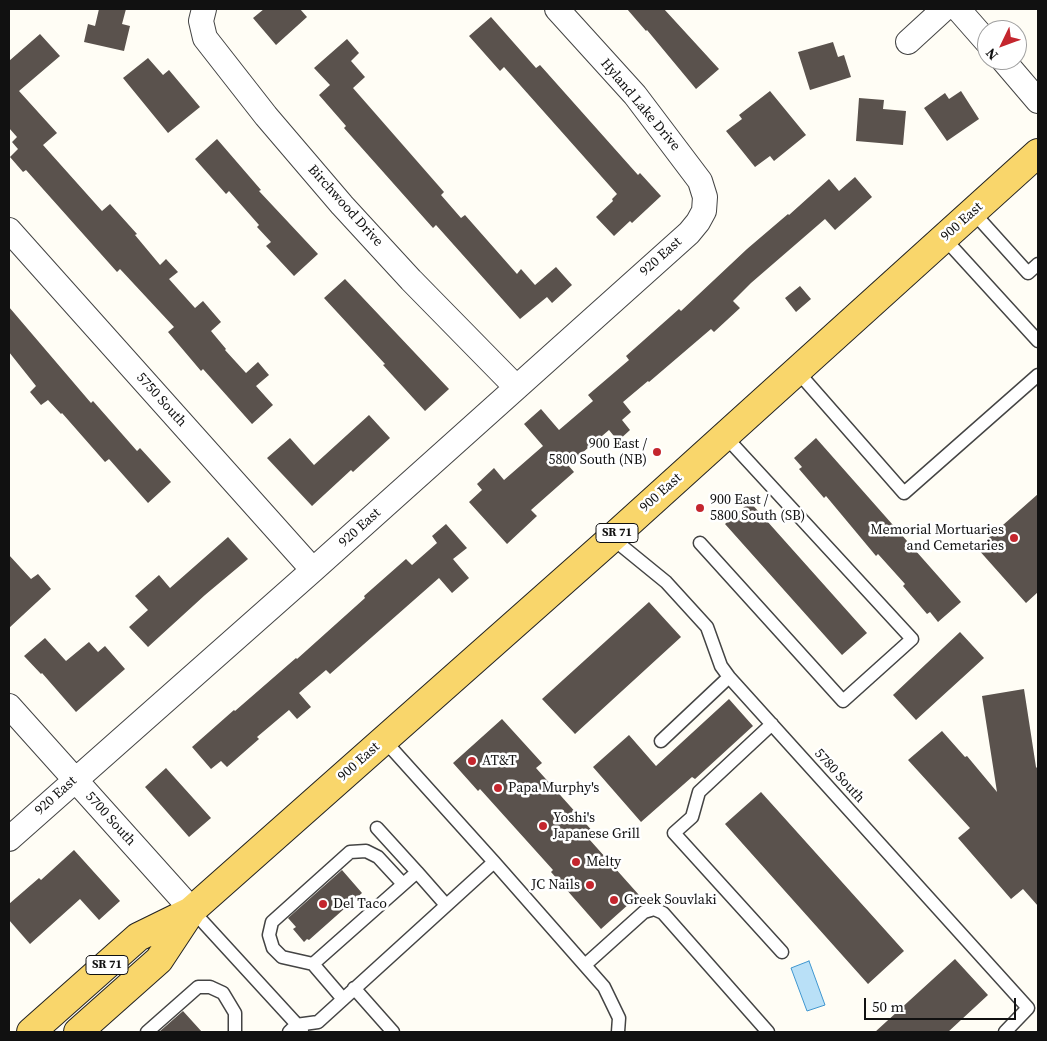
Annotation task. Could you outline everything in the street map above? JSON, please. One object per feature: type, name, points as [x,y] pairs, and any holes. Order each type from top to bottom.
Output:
[{"type":"main road","name":"900 East","points":[[31,1032],[138,937],[192,910],[612,538],[1038,153]]},
{"type":"main road","name":"900 East","points":[[78,1032],[159,960],[192,910]]},
{"type":"street","name":"Birchwood Drive","points":[[204,9],[201,21],[205,38],[266,116],[404,273],[516,387]]},
{"type":"street","name":"Hyland Lake Drive","points":[[557,9],[635,96],[700,181],[705,197],[704,211]]},
{"type":"street","points":[[908,42],[944,9]]},
{"type":"street","points":[[958,9],[977,31]]},
{"type":"street","points":[[1012,70],[1038,101]]},
{"type":"street","name":"920 East","points":[[9,839],[689,233],[704,211]]},
{"type":"street","name":"5750 South","points":[[9,230],[313,570]]},
{"type":"street","name":"5700 South","points":[[9,706],[192,910]]},
{"type":"lane","points":[[973,212],[1028,273],[1038,264]]},
{"type":"lane","points":[[944,238],[1038,341]]},
{"type":"lane","points":[[796,371],[904,493],[1038,375]]},
{"type":"lane","points":[[700,543],[843,701],[912,639],[724,436]]},
{"type":"lane","name":"5780 South","points":[[612,538],[666,582],[707,627],[721,666],[729,677],[1028,1008],[1004,1032]]},
{"type":"lane","points":[[661,741],[729,677]]},
{"type":"lane","points":[[772,724],[699,792],[692,816],[674,834],[782,952]]},
{"type":"lane","points":[[384,740],[604,987],[619,1018],[618,1032]]},
{"type":"lane","points":[[377,828],[446,905]]},
{"type":"lane","points":[[343,999],[313,964],[282,957],[274,948],[269,935],[272,922],[350,852],[366,851],[378,856],[403,884]]},
{"type":"lane","points":[[192,910],[296,1030],[318,1022],[494,862]]},
{"type":"lane","points":[[313,964],[417,872]]},
{"type":"lane","points":[[585,965],[644,912],[654,909],[663,913],[768,1032]]},
{"type":"lane","points":[[146,1032],[198,987],[210,987],[223,993],[236,1013],[232,1030]]},
{"type":"lane","points":[[354,988],[393,1032]]},
{"type":"water","points":[[809,961],[825,1005],[807,1011],[791,968]]},
{"type":"building","points":[[99,9],[126,9],[122,24],[130,26],[124,51],[84,42],[88,24],[95,26]]},
{"type":"building","points":[[264,9],[300,9],[307,17],[276,45],[253,18]]},
{"type":"building","points":[[627,9],[664,9],[719,69],[696,89]]},
{"type":"building","points":[[491,17],[536,68],[540,65],[638,175],[640,173],[661,196],[632,223],[630,221],[614,236],[596,217],[613,201],[612,199],[617,194],[504,67],[500,71],[469,36]]},
{"type":"building","points":[[40,34],[60,56],[19,91],[57,133],[43,145],[102,211],[110,204],[137,234],[135,235],[160,265],[166,259],[178,272],[169,279],[195,308],[203,301],[221,322],[211,331],[246,373],[258,362],[269,375],[256,386],[273,405],[252,424],[203,369],[201,371],[168,332],[174,327],[120,269],[117,272],[26,170],[23,172],[10,157],[18,149],[12,142],[17,137],[9,128],[9,61]]},
{"type":"building","points":[[347,39],[359,53],[351,61],[365,77],[353,88],[444,192],[441,195],[461,218],[465,215],[517,274],[521,269],[535,285],[556,267],[572,285],[552,303],[547,297],[520,319],[436,225],[433,228],[344,128],[346,126],[319,95],[330,85],[314,68]]},
{"type":"building","points":[[833,42],[838,57],[844,55],[851,77],[810,90],[798,52]]},
{"type":"building","points":[[148,58],[163,75],[169,70],[200,107],[168,133],[123,78]]},
{"type":"building","points":[[770,91],[806,135],[774,161],[770,156],[755,167],[726,131],[742,119],[739,115]]},
{"type":"building","points":[[961,91],[979,119],[947,141],[924,108],[945,93],[949,99]]},
{"type":"building","points":[[859,98],[884,100],[883,109],[906,111],[903,145],[856,141]]},
{"type":"building","points":[[217,139],[261,190],[259,191],[318,254],[294,276],[266,246],[271,242],[257,227],[259,225],[229,191],[226,194],[195,159]]},
{"type":"building","points":[[855,177],[872,197],[835,230],[825,219],[733,301],[740,308],[714,332],[711,329],[623,402],[631,412],[622,420],[630,430],[618,441],[609,430],[568,465],[574,472],[531,510],[537,516],[507,544],[469,502],[482,490],[477,484],[494,468],[504,480],[543,446],[524,424],[541,409],[559,430],[593,401],[588,395],[629,360],[626,356],[679,309],[681,311],[747,249],[829,179],[839,191]]},
{"type":"building","points":[[345,279],[449,389],[425,411],[324,298]]},
{"type":"building","points":[[800,286],[811,299],[796,312],[785,298]]},
{"type":"building","points":[[9,307],[91,403],[93,401],[137,451],[140,448],[171,482],[148,503],[109,459],[105,462],[62,413],[48,400],[41,405],[30,392],[36,386],[9,352]]},
{"type":"building","points":[[369,415],[390,438],[353,472],[351,470],[312,506],[267,458],[290,438],[314,465]]},
{"type":"building","points":[[816,438],[961,602],[938,622],[930,612],[927,614],[903,586],[905,584],[878,554],[876,556],[826,496],[824,498],[799,469],[802,467],[794,458]]},
{"type":"building","name":"Memorial Mortuaries and Cemetaries","points":[[1038,494],[1038,592],[1026,603],[977,548]]},
{"type":"building","points":[[750,502],[867,633],[842,655],[725,524]]},
{"type":"building","points":[[446,524],[467,548],[453,559],[469,578],[452,593],[439,578],[330,674],[326,670],[299,693],[311,707],[297,719],[289,710],[257,737],[259,739],[227,767],[221,761],[211,769],[192,747],[297,659],[406,559],[412,565],[437,543],[432,536]]},
{"type":"building","points":[[228,537],[248,559],[148,647],[129,627],[148,610],[135,596],[159,575],[170,588]]},
{"type":"building","points":[[9,555],[31,579],[38,574],[51,589],[9,628]]},
{"type":"building","points":[[649,602],[681,637],[575,734],[542,699]]},
{"type":"building","points":[[960,632],[984,658],[916,720],[893,695]]},
{"type":"building","points":[[45,638],[66,661],[89,642],[98,652],[105,646],[125,669],[76,712],[42,673],[24,656]]},
{"type":"building","points":[[1024,689],[1036,767],[1038,769],[1038,906],[1023,889],[1011,899],[958,838],[970,828],[908,760],[942,731],[965,757],[967,756],[997,792],[982,696]]},
{"type":"building","points":[[729,699],[753,726],[695,779],[692,777],[641,822],[593,767],[629,735],[656,766]]},
{"type":"building","points":[[502,719],[542,763],[536,768],[595,834],[589,839],[639,895],[601,929],[551,872],[553,870],[480,789],[478,791],[453,763]]},
{"type":"building","points":[[166,768],[211,818],[189,837],[145,787]]},
{"type":"building","points":[[761,792],[904,951],[868,984],[725,824]]},
{"type":"building","points":[[74,850],[120,901],[99,920],[80,899],[30,944],[9,920],[9,904],[39,878],[41,880]]},
{"type":"building","name":"Del Taco","points":[[342,870],[362,893],[309,940],[307,939],[304,942],[293,929],[296,927],[288,918]]},
{"type":"building","points":[[955,959],[988,995],[948,1032],[875,1032]]},
{"type":"building","points":[[183,1011],[202,1032],[159,1032]]},
{"type":"place","name":"900 East / 5800 South (NB)","points":[[657,452]]},
{"type":"place","name":"900 East / 5800 South (SB)","points":[[700,508]]},
{"type":"place","name":"Memorial Mortuaries and Cemetaries","points":[[1014,538]]},
{"type":"place","name":"AT&T","points":[[472,761]]},
{"type":"place","name":"Papa Murphy's","points":[[498,788]]},
{"type":"place","name":"Yoshi's Japanese Grill","points":[[543,826]]},
{"type":"place","name":"Melty","points":[[576,862]]},
{"type":"place","name":"JC Nails","points":[[590,885]]},
{"type":"place","name":"Greek Souvlaki","points":[[614,900]]},
{"type":"place","name":"Del Taco","points":[[323,904]]}]
